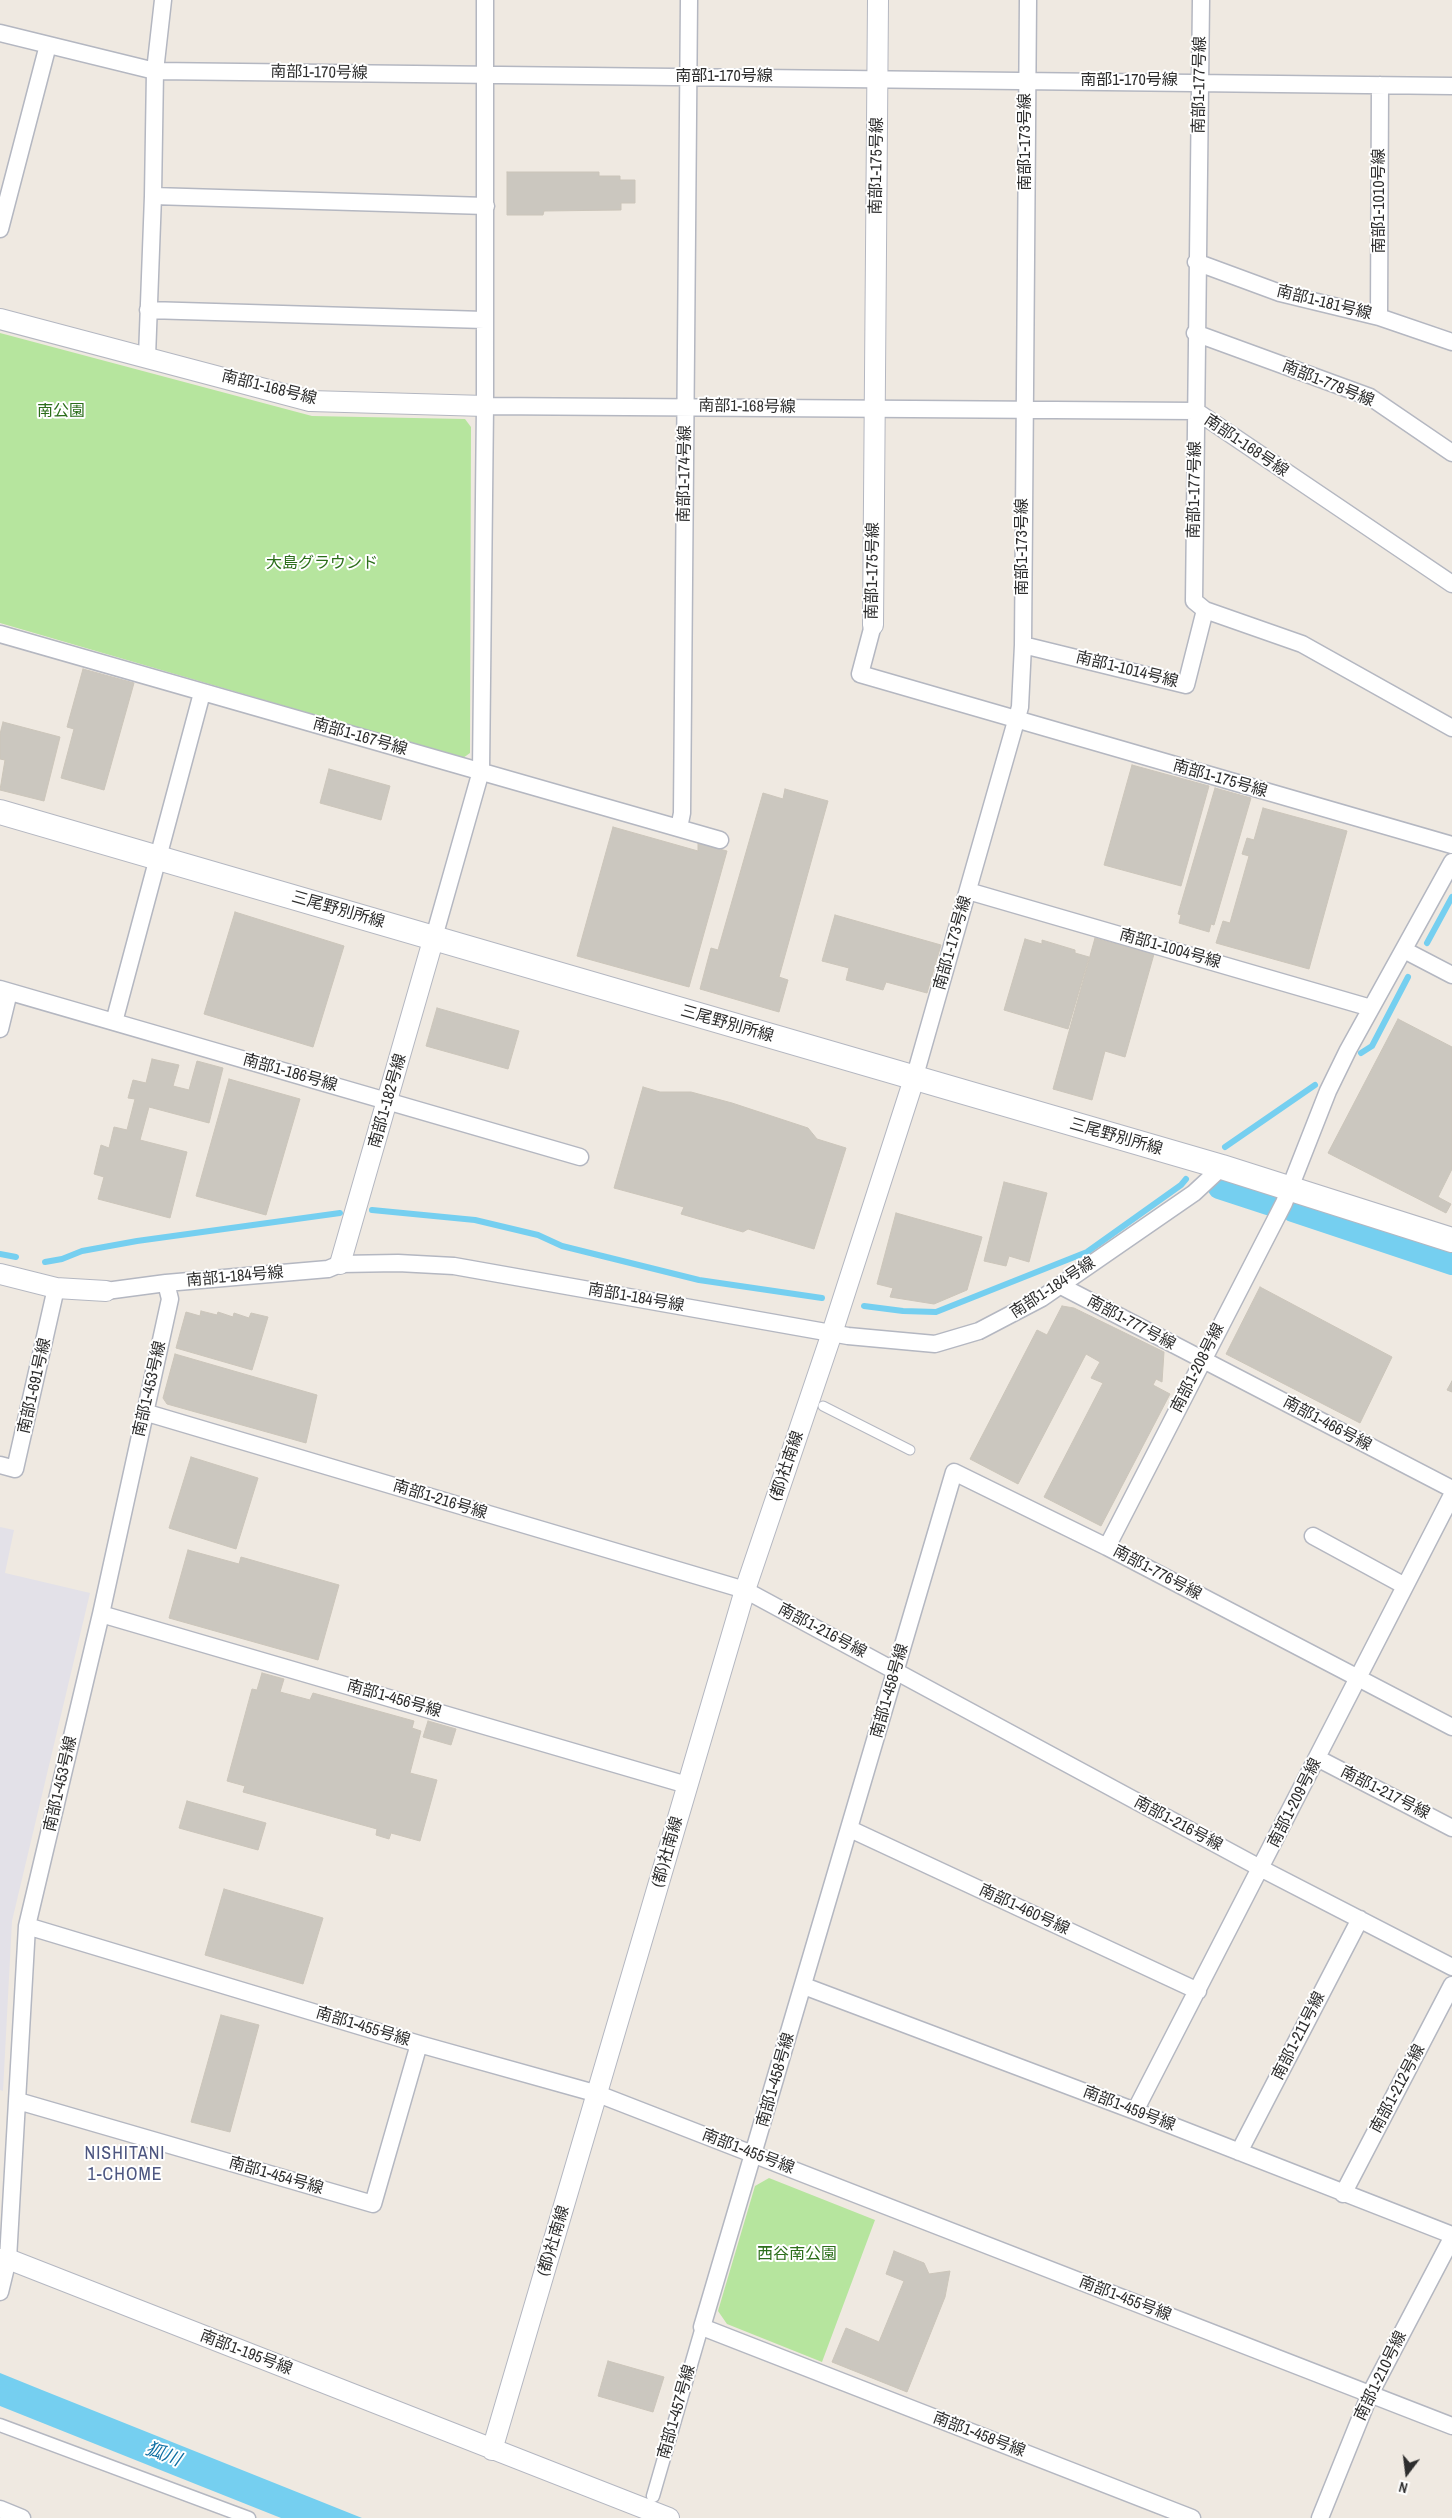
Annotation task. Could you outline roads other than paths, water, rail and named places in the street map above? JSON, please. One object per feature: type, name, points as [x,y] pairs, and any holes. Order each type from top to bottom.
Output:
[{"type":"main road","name":"三尾野別所線","points":[[0,812],[1222,1167],[1452,1240]]},
{"type":"street","points":[[147,357],[155,71],[162,0]]},
{"type":"street","points":[[434,937],[481,771],[485,406],[485,0]]},
{"type":"street","name":"南部1-174号線","points":[[680,828],[682,813],[689,0]]},
{"type":"street","name":"南部1-175号線","points":[[878,0],[873,625],[860,674],[1452,845]]},
{"type":"street","name":"南部1-173号線","points":[[914,1079],[1020,707],[1023,645],[1028,0]]},
{"type":"street","name":"南部1-177号線","points":[[1201,0],[1195,333],[1194,601],[1205,610]]},
{"type":"street","name":"南部1-170号線","points":[[0,33],[155,71],[1452,86]]},
{"type":"street","points":[[0,228],[48,45]]},
{"type":"street","name":"南部1-1010号線","points":[[1379,317],[1380,85]]},
{"type":"street","points":[[153,196],[486,206]]},
{"type":"street","name":"南部1-181号線","points":[[1196,262],[1280,293],[1379,317],[1452,342]]},
{"type":"street","points":[[148,310],[484,320]]},
{"type":"street","name":"南部1-168号線","points":[[0,319],[310,401],[485,406],[1024,409],[1196,412],[1450,577]]},
{"type":"street","name":"南部1-778号線","points":[[1195,333],[1370,397],[1452,453]]},
{"type":"street","points":[[1205,610],[1302,644],[1452,728]]},
{"type":"street","name":"南部1-1014号線","points":[[1023,645],[1186,685],[1205,610]]},
{"type":"street","name":"南部1-167号線","points":[[0,634],[720,840]]},
{"type":"street","points":[[114,1022],[202,693]]},
{"type":"street","name":"南部1-208号線","points":[[1107,1547],[1290,1189],[1328,1091],[1371,1008],[1452,862]]},
{"type":"street","name":"南部1-1004号線","points":[[968,891],[1371,1008]]},
{"type":"street","name":"南部1-182号線","points":[[340,1264],[434,937]]},
{"type":"street","points":[[1404,950],[1452,975]]},
{"type":"street","points":[[0,1028],[5,991]]},
{"type":"street","name":"南部1-186号線","points":[[5,991],[580,1157]]},
{"type":"street","name":"(都)社南線","points":[[492,2450],[745,1590],[832,1333],[914,1079]]},
{"type":"street","name":"南部1-184号線","points":[[0,1274],[56,1288],[106,1291],[166,1283],[328,1269],[340,1264],[398,1263],[454,1266],[832,1333],[893,1342],[935,1344],[979,1331],[1011,1316],[1061,1286],[1076,1273],[1194,1193],[1222,1167]]},
{"type":"street","name":"南部1-453号線","points":[[0,2292],[18,2101],[27,1926],[101,1614],[170,1299],[166,1283]]},
{"type":"street","name":"南部1-777号線","points":[[1061,1286],[1201,1360]]},
{"type":"street","name":"南部1-691号線","points":[[0,1466],[15,1469],[56,1288]]},
{"type":"street","name":"南部1-466号線","points":[[1201,1360],[1452,1490]]},
{"type":"street","name":"南部1-216号線","points":[[144,1412],[745,1590],[1262,1869],[1452,1967]]},
{"type":"street","name":"南部1-776号線","points":[[954,1472],[1107,1547],[1452,1727]]},
{"type":"street","name":"南部1-458号線","points":[[954,1472],[702,2327],[1192,2518]]},
{"type":"street","name":"南部1-209号線","points":[[1136,2111],[1262,1869],[1452,1494]]},
{"type":"street","points":[[1313,1536],[1405,1586]]},
{"type":"street","name":"南部1-456号線","points":[[101,1614],[687,1785]]},
{"type":"street","name":"南部1-217号線","points":[[1317,1758],[1452,1828]]},
{"type":"street","name":"南部1-460号線","points":[[850,1829],[1198,1991]]},
{"type":"street","name":"南部1-211号線","points":[[1239,2152],[1360,1919]]},
{"type":"street","name":"南部1-455号線","points":[[27,1926],[419,2044],[598,2094],[1452,2426]]},
{"type":"street","name":"南部1-212号線","points":[[1343,2194],[1452,1985]]},
{"type":"street","name":"南部1-459号線","points":[[804,1986],[1136,2111],[1452,2236]]},
{"type":"street","name":"南部1-454号線","points":[[18,2101],[373,2204],[419,2044]]},
{"type":"street","name":"南部1-210号線","points":[[1320,2518],[1370,2394],[1452,2236]]},
{"type":"street","name":"南部1-195号線","points":[[4,2259],[492,2450]]},
{"type":"street","name":"南部1-457号線","points":[[652,2496],[702,2327]]},
{"type":"street","points":[[0,2425],[249,2518]]},
{"type":"street","points":[[492,2450],[669,2518]]},
{"type":"street","points":[[0,2509],[22,2518]]},
{"type":"lane","points":[[823,1406],[910,1450]]},
{"type":"water","name":"狐川","points":[[0,2373],[362,2518],[281,2518],[0,2406]]},
{"type":"waterway","points":[[1427,943],[1452,897]]},
{"type":"waterway","points":[[1361,1053],[1372,1046],[1408,977]]},
{"type":"waterway","points":[[1225,1147],[1315,1085]]},
{"type":"waterway","points":[[864,1306],[903,1311],[936,1312],[1087,1252],[1181,1185],[1186,1179]]},
{"type":"waterway","points":[[1219,1188],[1271,1205]]},
{"type":"waterway","points":[[372,1210],[475,1220],[538,1235],[562,1246],[699,1280],[822,1298]]},
{"type":"waterway","points":[[1293,1211],[1452,1264]]},
{"type":"waterway","points":[[45,1262],[62,1259],[82,1251],[137,1241],[340,1213]]},
{"type":"waterway","points":[[0,1254],[16,1257]]},
{"type":"district","name":"NISHITANI 1-CHOME","points":[[125,2164]]},
{"type":"park label","name":"南公園","points":[[61,412]]},
{"type":"park label","name":"大島グラウンド","points":[[322,564]]},
{"type":"park label","name":"西谷南公園","points":[[797,2255]]}]
